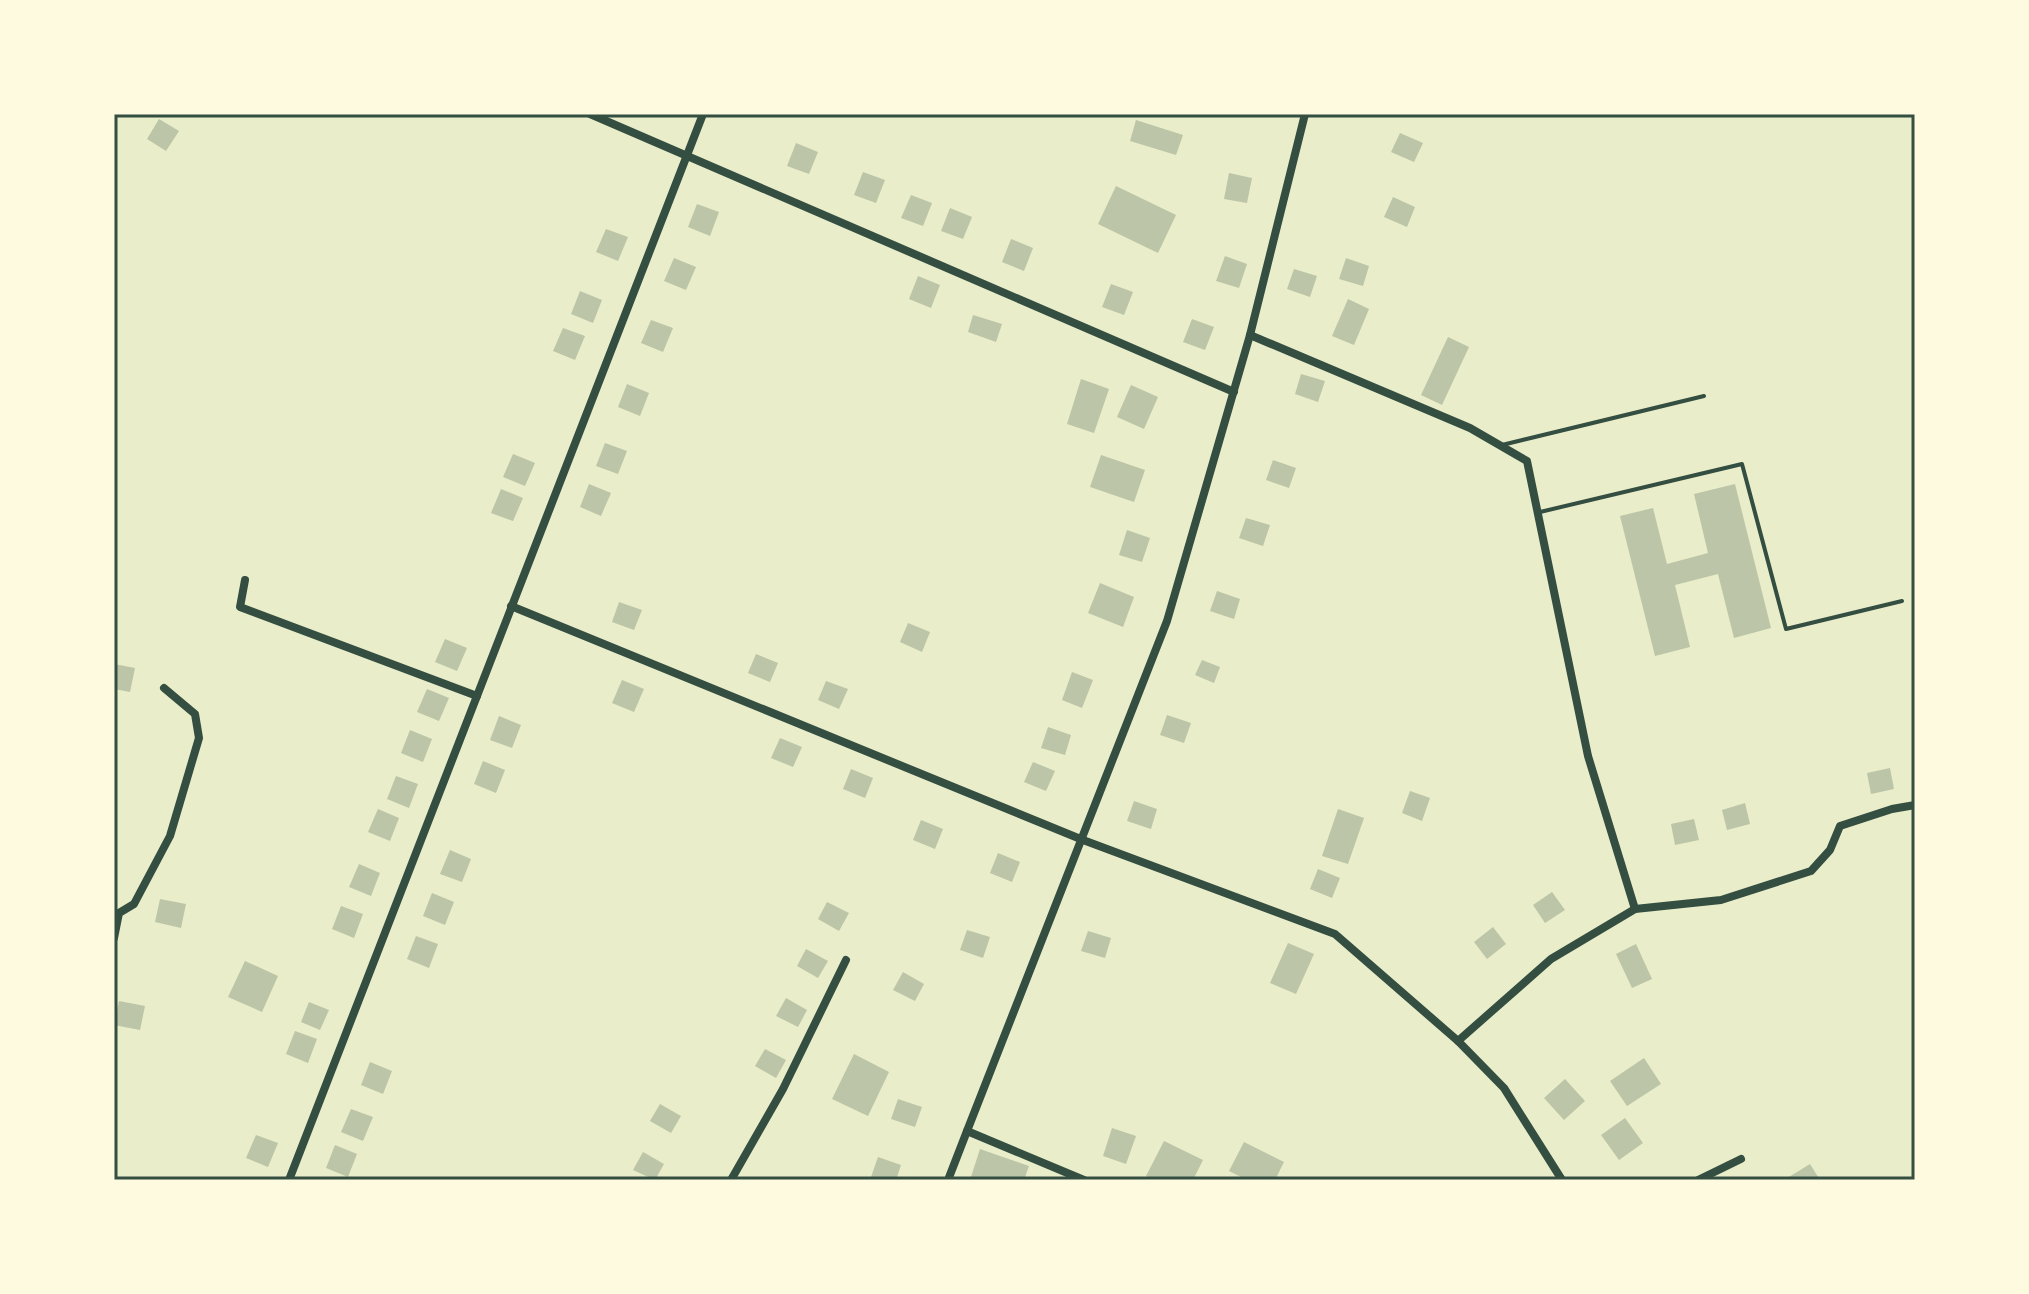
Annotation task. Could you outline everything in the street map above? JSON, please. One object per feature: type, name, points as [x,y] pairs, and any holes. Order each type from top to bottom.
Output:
[{"type":"street","points":[[590,114],[1234,392]]},
{"type":"street","points":[[289,1180],[703,114]]},
{"type":"street","points":[[948,1180],[1167,621],[1250,335],[1305,114]]},
{"type":"street","points":[[1250,335],[1470,428],[1527,461],[1540,512],[1588,756],[1635,909]]},
{"type":"street","points":[[245,580],[240,607],[477,696]]},
{"type":"street","points":[[511,606],[1083,840],[1335,934],[1458,1041],[1504,1088],[1562,1180]]},
{"type":"street","points":[[114,938],[116,912],[134,904],[170,836],[199,738],[195,714],[164,688]]},
{"type":"street","points":[[1458,1041],[1551,959],[1635,909],[1721,900],[1811,871],[1830,850],[1840,826],[1915,805]]},
{"type":"street","points":[[731,1180],[783,1089],[846,960]]},
{"type":"street","points":[[967,1131],[1084,1180]]},
{"type":"street","points":[[1698,1180],[1741,1159]]},
{"type":"lane","points":[[1502,445],[1704,396]]},
{"type":"lane","points":[[1540,512],[1742,464],[1786,629],[1902,601]]},
{"type":"building","points":[[159,119],[179,131],[166,151],[147,139]]},
{"type":"building","points":[[1136,120],[1183,135],[1176,155],[1130,141]]},
{"type":"building","points":[[1400,133],[1423,143],[1414,162],[1391,152]]},
{"type":"building","points":[[796,143],[818,152],[809,174],[787,166]]},
{"type":"building","points":[[863,172],[885,180],[876,203],[854,195]]},
{"type":"building","points":[[1229,173],[1252,178],[1247,203],[1224,199]]},
{"type":"building","points":[[1116,186],[1176,215],[1158,253],[1098,224]]},
{"type":"building","points":[[911,195],[932,203],[923,226],[901,218]]},
{"type":"building","points":[[1393,197],[1415,207],[1407,227],[1384,217]]},
{"type":"building","points":[[697,204],[719,212],[710,236],[688,227]]},
{"type":"building","points":[[950,208],[972,217],[963,239],[941,231]]},
{"type":"building","points":[[606,229],[628,237],[618,261],[596,252]]},
{"type":"building","points":[[1011,239],[1033,248],[1024,271],[1002,262]]},
{"type":"building","points":[[1225,256],[1247,264],[1239,288],[1216,281]]},
{"type":"building","points":[[674,258],[696,267],[686,290],[664,281]]},
{"type":"building","points":[[1346,258],[1369,266],[1363,286],[1339,279]]},
{"type":"building","points":[[1294,269],[1317,276],[1310,297],[1287,289]]},
{"type":"building","points":[[918,276],[940,285],[931,308],[909,299]]},
{"type":"building","points":[[1111,284],[1133,292],[1124,315],[1102,307]]},
{"type":"building","points":[[580,291],[602,300],[593,323],[571,314]]},
{"type":"building","points":[[1348,299],[1369,309],[1354,345],[1332,336]]},
{"type":"building","points":[[973,315],[1002,324],[996,342],[968,332]]},
{"type":"building","points":[[1192,319],[1214,327],[1205,350],[1183,342]]},
{"type":"building","points":[[651,320],[673,328],[663,352],[641,343]]},
{"type":"building","points":[[563,328],[585,336],[575,360],[553,351]]},
{"type":"building","points":[[1448,337],[1469,347],[1442,405],[1421,395]]},
{"type":"building","points":[[1301,374],[1325,381],[1318,402],[1295,394]]},
{"type":"building","points":[[1081,379],[1109,389],[1094,433],[1067,424]]},
{"type":"building","points":[[627,384],[649,393],[640,416],[618,407]]},
{"type":"building","points":[[1131,385],[1158,397],[1144,429],[1117,417]]},
{"type":"building","points":[[605,443],[627,451],[618,474],[596,466]]},
{"type":"building","points":[[513,454],[535,463],[525,486],[503,477]]},
{"type":"building","points":[[1101,455],[1145,470],[1134,502],[1090,487]]},
{"type":"building","points":[[1273,460],[1296,468],[1289,488],[1266,480]]},
{"type":"building","points":[[589,484],[611,493],[601,516],[580,507]]},
{"type":"building","points":[[1735,484],[1771,628],[1734,638],[1718,574],[1675,585],[1690,647],[1655,656],[1620,516],[1653,508],[1667,564],[1708,553],[1694,494]]},
{"type":"building","points":[[501,489],[523,498],[513,521],[491,513]]},
{"type":"building","points":[[1246,518],[1270,525],[1263,546],[1239,538]]},
{"type":"building","points":[[1127,530],[1150,538],[1142,562],[1119,555]]},
{"type":"building","points":[[1100,583],[1134,597],[1123,627],[1088,613]]},
{"type":"building","points":[[1217,591],[1240,599],[1234,619],[1210,611]]},
{"type":"building","points":[[619,602],[642,610],[634,630],[612,622]]},
{"type":"building","points":[[908,623],[930,632],[922,652],[900,642]]},
{"type":"building","points":[[445,639],[467,648],[457,671],[435,662]]},
{"type":"building","points":[[756,654],[778,663],[770,682],[748,673]]},
{"type":"building","points":[[1202,660],[1220,667],[1214,683],[1195,675]]},
{"type":"building","points":[[114,664],[135,668],[130,692],[114,689]]},
{"type":"building","points":[[1072,672],[1093,680],[1082,708],[1062,700]]},
{"type":"building","points":[[622,680],[644,689],[634,712],[612,703]]},
{"type":"building","points":[[826,681],[848,689],[839,709],[818,700]]},
{"type":"building","points":[[427,689],[449,698],[439,721],[417,712]]},
{"type":"building","points":[[1167,715],[1191,723],[1184,743],[1160,735]]},
{"type":"building","points":[[499,716],[521,725],[512,748],[490,740]]},
{"type":"building","points":[[1048,727],[1071,735],[1065,755],[1041,748]]},
{"type":"building","points":[[410,730],[432,739],[423,762],[401,753]]},
{"type":"building","points":[[780,738],[802,747],[793,767],[771,758]]},
{"type":"building","points":[[483,761],[505,770],[496,793],[474,784]]},
{"type":"building","points":[[1033,762],[1055,771],[1046,791],[1024,782]]},
{"type":"building","points":[[1890,768],[1894,789],[1871,794],[1867,773]]},
{"type":"building","points":[[851,769],[873,778],[865,798],[843,789]]},
{"type":"building","points":[[396,776],[418,784],[409,808],[387,799]]},
{"type":"building","points":[[1410,791],[1430,798],[1422,821],[1402,813]]},
{"type":"building","points":[[1134,801],[1157,809],[1151,829],[1127,821]]},
{"type":"building","points":[[1745,803],[1750,824],[1727,830],[1722,810]]},
{"type":"building","points":[[378,809],[399,818],[390,841],[368,832]]},
{"type":"building","points":[[1338,809],[1364,818],[1348,864],[1322,856]]},
{"type":"building","points":[[1694,819],[1699,840],[1675,845],[1671,824]]},
{"type":"building","points":[[921,820],[943,829],[935,849],[913,840]]},
{"type":"building","points":[[450,850],[471,859],[462,882],[440,874]]},
{"type":"building","points":[[998,853],[1020,862],[1012,882],[990,873]]},
{"type":"building","points":[[359,864],[380,873],[371,896],[349,887]]},
{"type":"building","points":[[1318,869],[1340,878],[1332,898],[1310,889]]},
{"type":"building","points":[[1552,892],[1565,910],[1545,923],[1533,905]]},
{"type":"building","points":[[432,893],[454,902],[445,925],[423,916]]},
{"type":"building","points":[[160,899],[186,904],[181,928],[155,922]]},
{"type":"building","points":[[827,902],[849,913],[839,931],[818,919]]},
{"type":"building","points":[[341,906],[363,914],[354,938],[332,929]]},
{"type":"building","points":[[1493,927],[1506,944],[1487,959],[1474,942]]},
{"type":"building","points":[[967,930],[990,937],[983,958],[960,950]]},
{"type":"building","points":[[1088,931],[1111,938],[1105,958],[1081,951]]},
{"type":"building","points":[[416,936],[438,944],[429,968],[407,959]]},
{"type":"building","points":[[1288,943],[1314,954],[1296,994],[1270,983]]},
{"type":"building","points":[[1636,944],[1652,979],[1632,988],[1616,954]]},
{"type":"building","points":[[806,949],[828,961],[818,978],[797,966]]},
{"type":"building","points":[[245,961],[278,976],[262,1012],[228,997]]},
{"type":"building","points":[[903,972],[924,984],[915,1001],[893,990]]},
{"type":"building","points":[[786,998],[807,1010],[798,1027],[776,1016]]},
{"type":"building","points":[[119,1001],[145,1006],[140,1030],[114,1025]]},
{"type":"building","points":[[309,1002],[329,1010],[320,1030],[301,1022]]},
{"type":"building","points":[[295,1031],[317,1039],[308,1063],[286,1054]]},
{"type":"building","points":[[765,1049],[786,1060],[776,1078],[755,1066]]},
{"type":"building","points":[[854,1054],[889,1072],[868,1116],[832,1099]]},
{"type":"building","points":[[1644,1058],[1661,1084],[1627,1106],[1610,1081]]},
{"type":"building","points":[[370,1062],[392,1071],[383,1094],[361,1085]]},
{"type":"building","points":[[1565,1079],[1585,1101],[1564,1120],[1544,1098]]},
{"type":"building","points":[[898,1099],[922,1107],[915,1127],[891,1119]]},
{"type":"building","points":[[660,1104],[681,1116],[671,1133],[650,1121]]},
{"type":"building","points":[[351,1109],[373,1117],[363,1141],[341,1132]]},
{"type":"building","points":[[1625,1118],[1643,1143],[1619,1160],[1601,1135]]},
{"type":"building","points":[[1112,1128],[1136,1136],[1126,1164],[1103,1156]]},
{"type":"building","points":[[256,1135],[278,1143],[268,1167],[246,1158]]},
{"type":"building","points":[[1164,1141],[1203,1160],[1193,1180],[1155,1180],[1146,1176]]},
{"type":"building","points":[[1244,1142],[1284,1162],[1275,1180],[1247,1180],[1229,1171]]},
{"type":"building","points":[[335,1145],[357,1154],[348,1177],[326,1168]]},
{"type":"building","points":[[980,1149],[1029,1166],[1024,1180],[970,1180]]},
{"type":"building","points":[[643,1152],[664,1164],[655,1180],[633,1170]]},
{"type":"building","points":[[878,1157],[901,1165],[896,1180],[870,1180]]},
{"type":"building","points":[[1810,1164],[1820,1180],[1784,1180]]}]
